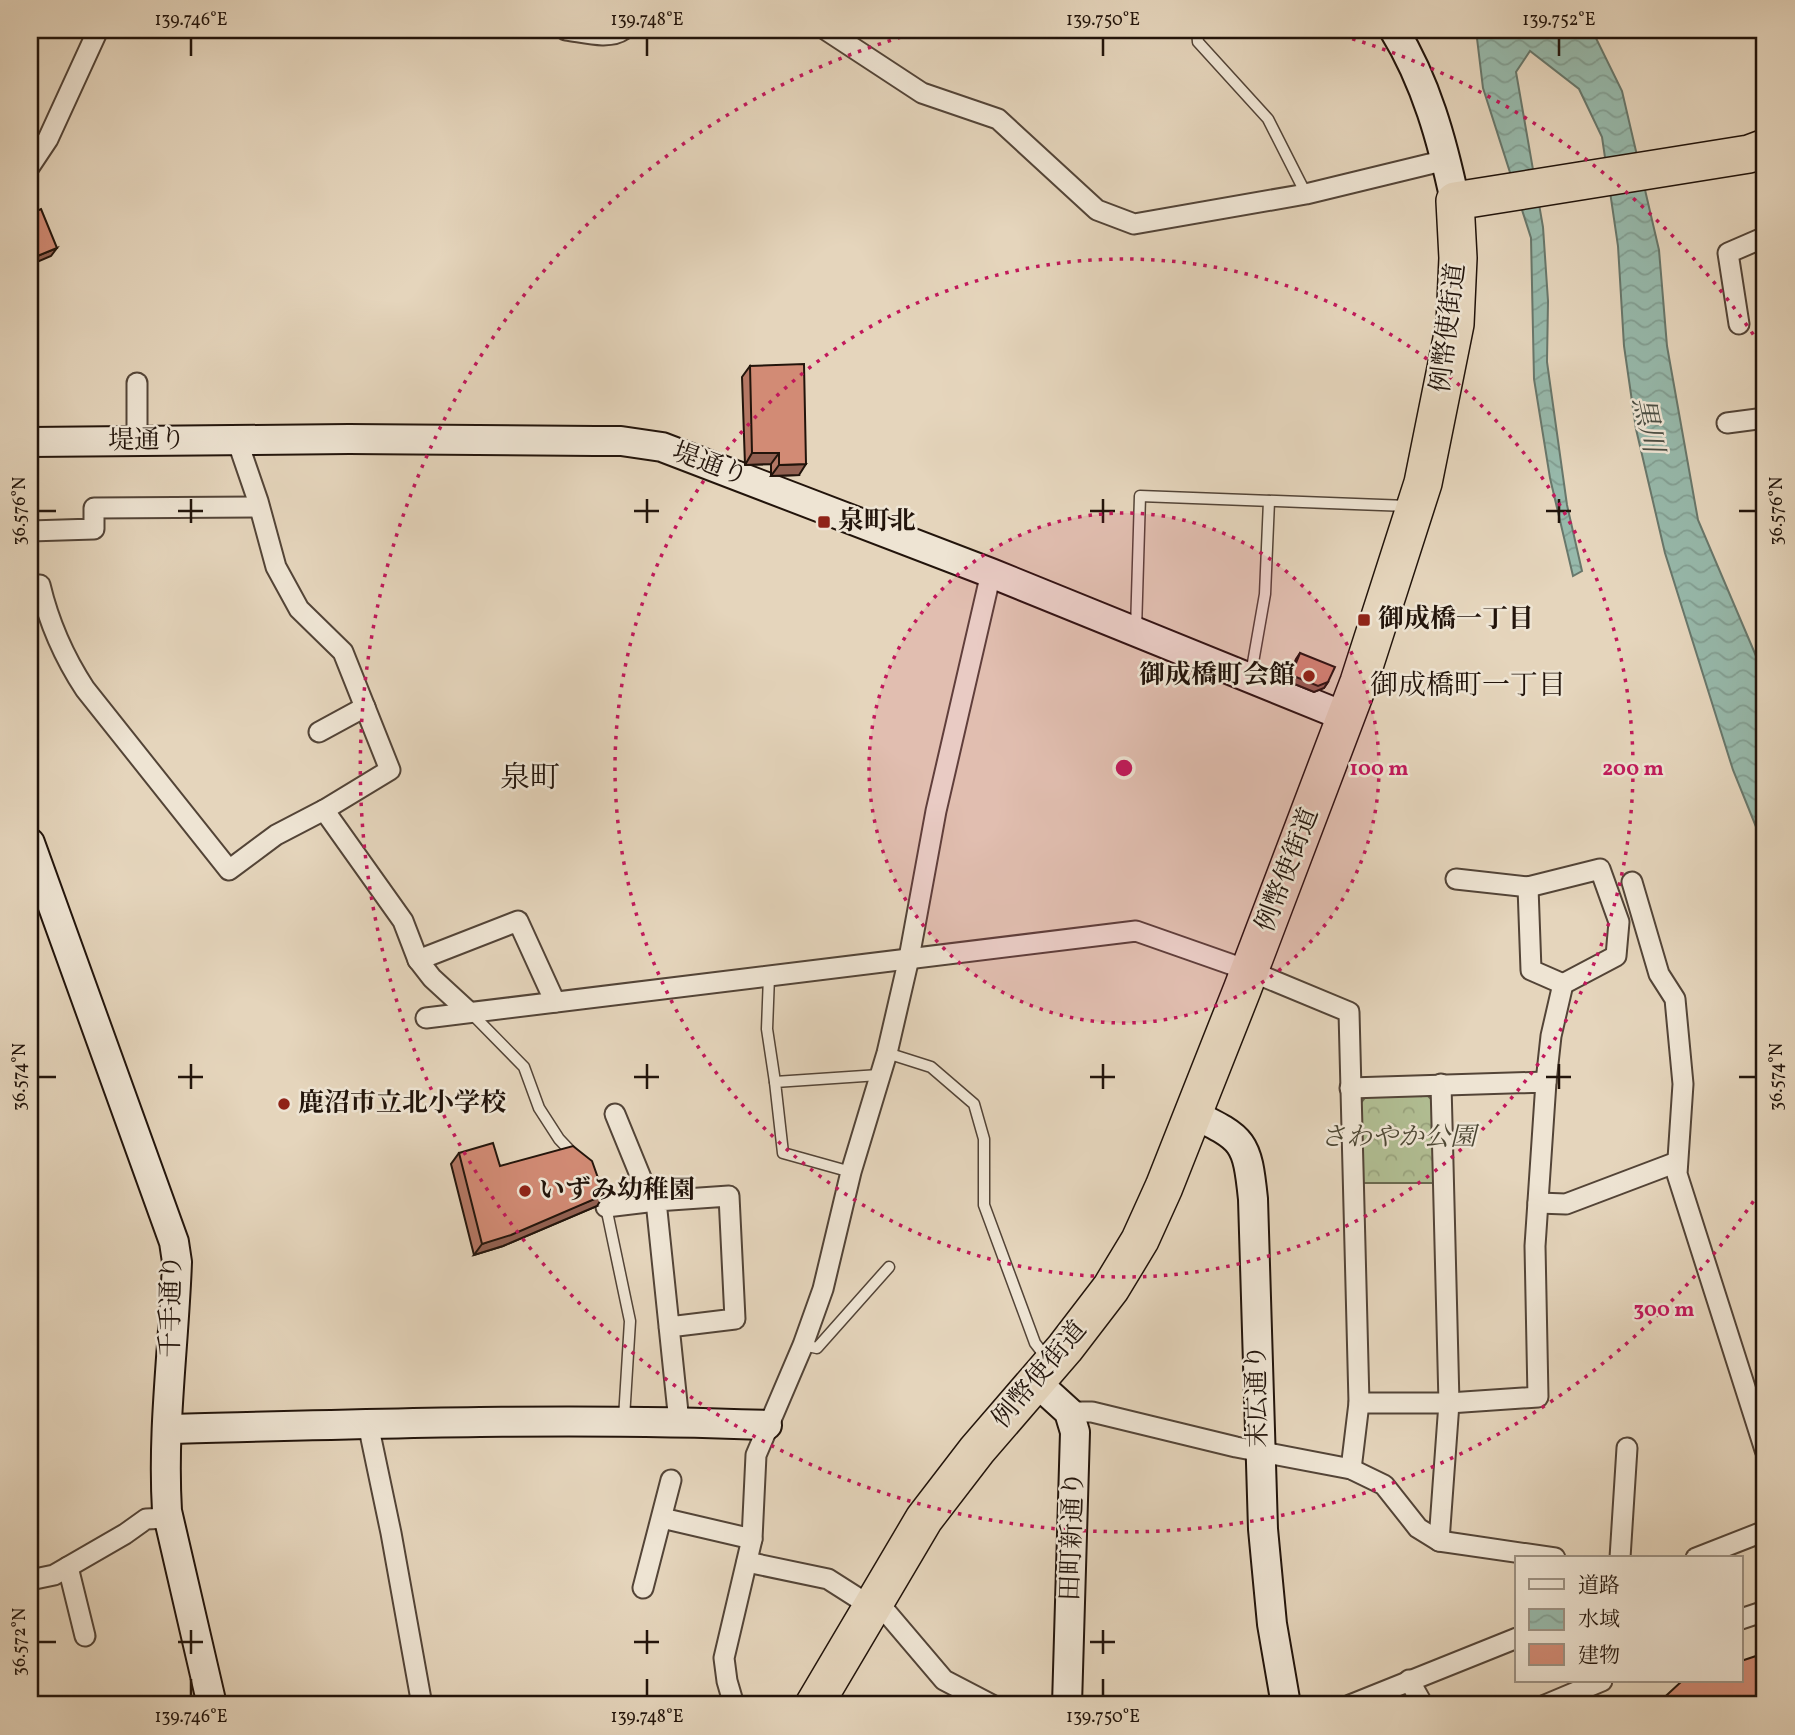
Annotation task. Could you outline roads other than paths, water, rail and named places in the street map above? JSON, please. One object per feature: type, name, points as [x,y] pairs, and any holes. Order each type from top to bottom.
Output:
[{"type":"highway","points":[[1472,198],[1749,154],[1765,148]]},
{"type":"highway","name":"例幣使街道","points":[[814,1705],[924,1519],[977,1450],[1044,1373],[1111,1288],[1140,1240],[1164,1186],[1250,971],[1346,717],[1385,604],[1415,507],[1437,417],[1454,324],[1458,258],[1472,198]]},
{"type":"street","points":[[30,166],[48,139],[98,30]]},
{"type":"street","points":[[566,30],[608,35],[624,30]]},
{"type":"street","points":[[826,30],[922,93],[998,119],[1097,209],[1134,224],[1306,194],[1446,160]]},
{"type":"street","points":[[1394,30],[1425,93],[1446,160],[1472,198]]},
{"type":"street","points":[[1739,324],[1728,253],[1765,237]]},
{"type":"street","points":[[137,383],[137,440]]},
{"type":"street","points":[[1727,423],[1765,418]]},
{"type":"street","points":[[30,586],[40,585],[56,635],[69,664],[85,689],[229,870],[276,835],[390,770],[343,652],[299,609],[276,567],[237,440]]},
{"type":"street","name":"堤通り","points":[[30,442],[595,440],[662,447],[991,573],[1346,717]]},
{"type":"street","points":[[30,531],[94,529],[94,508],[259,507]]},
{"type":"street","points":[[734,1705],[724,1658],[752,1539],[756,1455],[803,1345],[823,1289],[850,1172],[887,1053],[909,958],[936,811],[991,573]]},
{"type":"street","points":[[319,732],[365,707]]},
{"type":"street","points":[[324,810],[403,921],[418,960],[432,978],[469,1012]]},
{"type":"street","name":"千手通り","points":[[30,843],[174,1242],[177,1262],[165,1480],[169,1518],[212,1705]]},
{"type":"street","points":[[1359,1403],[1449,1403],[1538,1397],[1535,1246],[1550,1035],[1563,984],[1616,956],[1619,922],[1600,869],[1528,887],[1456,879]]},
{"type":"street","points":[[1632,882],[1659,974],[1675,999],[1683,1084],[1677,1174],[1765,1450]]},
{"type":"street","points":[[1528,887],[1531,970],[1563,984]]},
{"type":"street","points":[[418,960],[518,920],[555,1002]]},
{"type":"street","points":[[426,1018],[1136,931],[1250,971],[1349,1012],[1359,1403],[1352,1469]]},
{"type":"street","points":[[1350,1088],[1546,1082]]},
{"type":"street","points":[[1439,1541],[1449,1403],[1441,1084]]},
{"type":"street","points":[[615,1114],[654,1202],[679,1422]]},
{"type":"street","name":"末広通り","points":[[1192,1114],[1236,1137],[1246,1151],[1250,1173],[1265,1570],[1286,1705]]},
{"type":"street","points":[[1538,1203],[1566,1204],[1676,1162]]},
{"type":"street","points":[[606,1207],[729,1196],[735,1319],[669,1327]]},
{"type":"street","points":[[1044,1373],[1069,1412],[1092,1412],[1236,1447],[1352,1469],[1384,1485],[1418,1528],[1439,1541],[1541,1556]]},
{"type":"street","name":"田町新通り","points":[[1067,1705],[1076,1455],[1075,1432],[1069,1412]]},
{"type":"street","points":[[167,1429],[624,1422],[767,1425]]},
{"type":"street","points":[[368,1424],[422,1705]]},
{"type":"street","points":[[1620,1556],[1627,1448]]},
{"type":"street","points":[[643,1588],[671,1480]]},
{"type":"street","points":[[30,1580],[54,1575],[146,1519],[169,1518]]},
{"type":"street","points":[[662,1518],[752,1539]]},
{"type":"street","points":[[1701,1556],[1765,1531]]},
{"type":"street","points":[[747,1562],[828,1579],[874,1603],[944,1679],[992,1705]]},
{"type":"street","points":[[68,1567],[85,1636]]},
{"type":"street","points":[[1742,1619],[1765,1611]]},
{"type":"street","points":[[1350,1705],[1515,1639]]},
{"type":"street","points":[[1409,1680],[1423,1705]]},
{"type":"street","points":[[1545,1705],[1600,1682]]},
{"type":"lane","points":[[1197,30],[1198,43],[1268,119],[1306,194]]},
{"type":"lane","points":[[1136,634],[1140,496],[1415,507]]},
{"type":"lane","points":[[1251,679],[1265,594],[1269,501]]},
{"type":"lane","points":[[769,976],[767,1029],[783,1153],[850,1172]]},
{"type":"lane","points":[[469,1012],[524,1067],[539,1108],[559,1139],[585,1167]]},
{"type":"lane","points":[[887,1053],[931,1067],[974,1104],[984,1139],[984,1205],[1044,1373]]},
{"type":"lane","points":[[775,1083],[879,1074]]},
{"type":"lane","points":[[594,1176],[606,1207],[630,1321],[624,1422]]},
{"type":"lane","points":[[803,1345],[817,1348],[889,1267]]},
{"type":"water","name":"黒川","points":[[1476,30],[1592,30],[1622,91],[1659,250],[1667,346],[1698,520],[1765,677],[1765,849],[1733,770],[1665,553],[1636,429],[1624,346],[1618,246],[1602,137],[1579,89],[1530,51],[1516,72],[1543,227],[1548,301],[1547,362],[1567,505],[1582,571],[1573,576],[1550,478],[1534,379],[1531,238],[1483,88]]},
{"type":"place","name":"泉町北","points":[[824,522]]},
{"type":"place","name":"御成橋一丁目","points":[[1364,620]]},
{"type":"place","name":"御成橋町会館","points":[[1309,676]]},
{"type":"place","name":"鹿沼市立北小学校","points":[[284,1104]]},
{"type":"place","name":"いずみ幼稚園","points":[[525,1191]]},
{"type":"district","name":"御成橋町一丁目","points":[[1468,686]]},
{"type":"district","name":"泉町","points":[[530,779]]},
{"type":"park label","name":"さわやか公園","points":[[1398,1138]]}]
